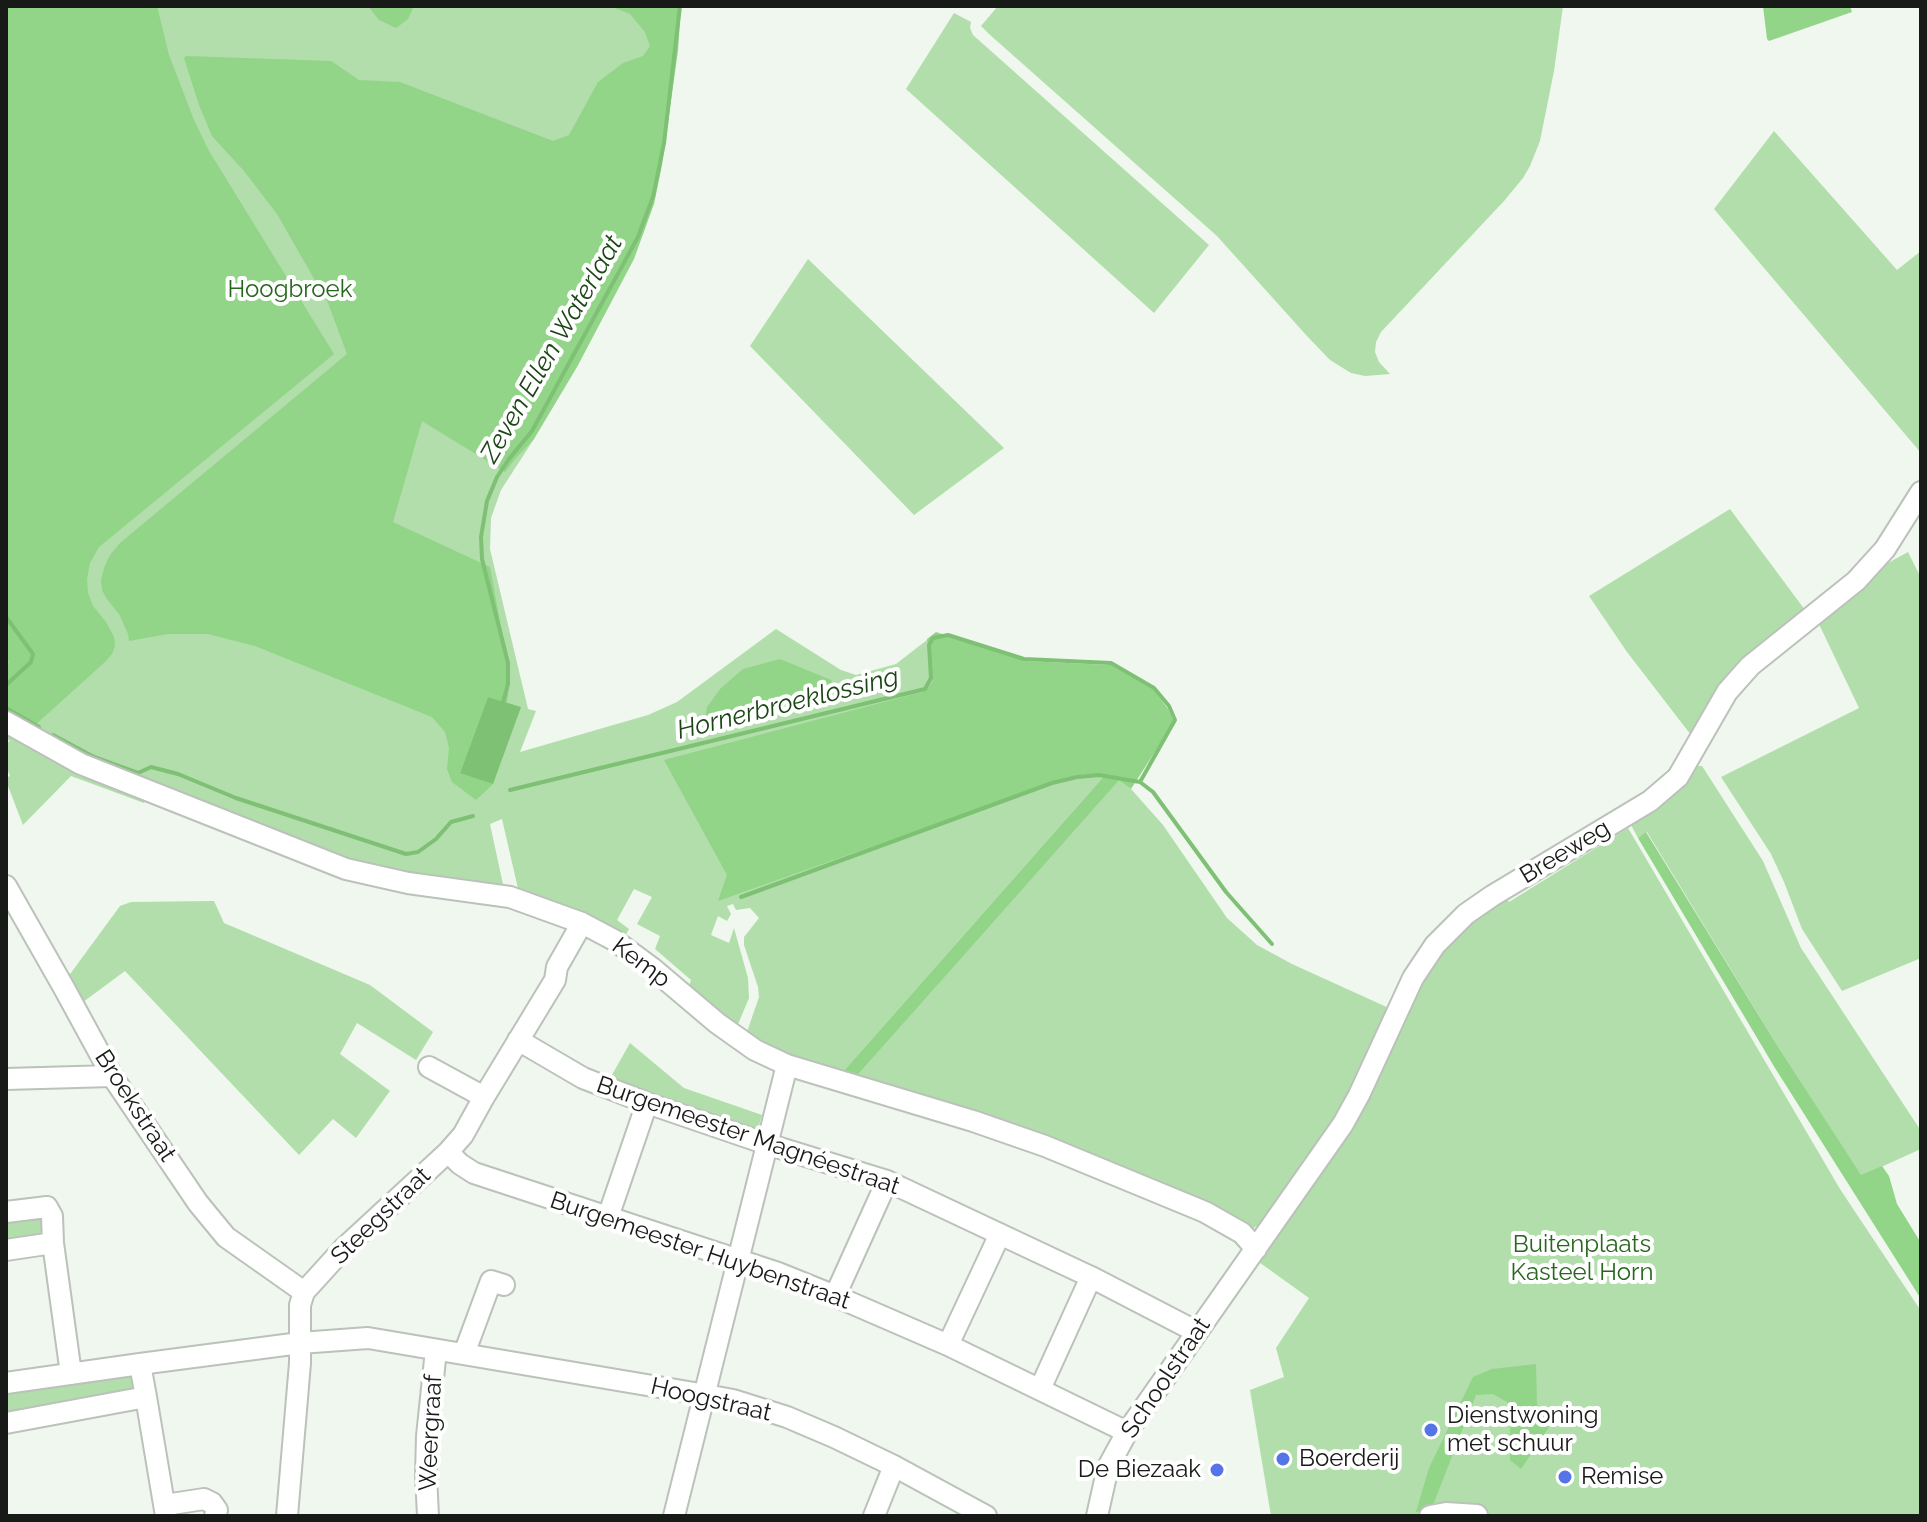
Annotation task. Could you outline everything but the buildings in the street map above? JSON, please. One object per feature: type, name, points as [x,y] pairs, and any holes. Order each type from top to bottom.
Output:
[{"type":"street","name":"Breeweg","points":[[1256,1249],[1343,1124],[1413,978],[1435,945],[1466,914],[1492,896],[1650,801],[1678,777],[1727,692],[1742,674],[1856,581],[1885,549],[1921,492]]},
{"type":"street","name":"Kemp","points":[[6,722],[81,764],[346,869],[408,883],[510,897],[582,923],[614,940],[755,1050],[787,1065],[1045,1146],[1205,1212],[1242,1233],[1256,1249]]},
{"type":"street","name":"Broekstraat","points":[[6,886],[112,1076],[198,1203],[226,1237],[304,1292]]},
{"type":"street","name":"Steegstraat","points":[[304,1292],[344,1248],[463,1135],[555,980],[557,967],[582,923]]},
{"type":"street","name":"Burgemeester Magnéestraat","points":[[518,1040],[583,1078],[647,1103],[887,1181],[1091,1277],[1197,1332]]},
{"type":"street","points":[[674,1516],[787,1065]]},
{"type":"street","points":[[429,1067],[484,1097]]},
{"type":"street","points":[[6,1079],[112,1076]]},
{"type":"street","points":[[608,1217],[647,1103]]},
{"type":"street","name":"Burgemeester Huybenstraat","points":[[448,1152],[474,1173],[778,1273],[835,1296],[948,1345],[1127,1432]]},
{"type":"street","points":[[835,1296],[887,1181]]},
{"type":"street","points":[[6,1212],[47,1207],[52,1216],[71,1374]]},
{"type":"street","points":[[948,1345],[1000,1234]]},
{"type":"street","points":[[6,1250],[53,1243]]},
{"type":"street","name":"Schoolstraat","points":[[1097,1516],[1108,1467],[1127,1432],[1256,1249]]},
{"type":"street","points":[[1040,1389],[1091,1277]]},
{"type":"street","points":[[464,1354],[491,1281],[504,1285]]},
{"type":"street","points":[[287,1516],[300,1305],[304,1292]]},
{"type":"street","name":"Hoogstraat","points":[[6,1383],[300,1343],[368,1338],[733,1400],[787,1417],[834,1437],[986,1516]]},
{"type":"street","name":"Weergraaf","points":[[428,1516],[427,1436],[436,1350]]},
{"type":"street","points":[[140,1364],[161,1512],[204,1499],[217,1510],[215,1516]]},
{"type":"street","points":[[6,1423],[146,1397]]},
{"type":"street","points":[[874,1516],[894,1466]]},
{"type":"street","points":[[1430,1516],[1446,1513],[1477,1515]]},
{"type":"green space","name":"Hoogbroek","points":[[6,6],[681,6],[534,439],[501,490],[491,518],[490,549],[528,709],[536,711],[520,752],[648,715],[677,702],[776,629],[841,670],[856,675],[896,664],[936,633],[1131,789],[1163,825],[1227,918],[1257,945],[1391,1009],[1355,1093],[1266,1222],[1253,1228],[1182,1191],[1046,1135],[855,1078],[1118,779],[1105,775],[841,1074],[781,1055],[744,1035],[759,997],[744,945],[744,937],[759,918],[750,908],[736,910],[733,904],[727,906],[731,914],[727,921],[718,916],[711,935],[729,943],[734,928],[748,978],[749,998],[736,1029],[688,989],[691,980],[655,949],[660,936],[637,924],[652,897],[634,889],[617,920],[629,929],[624,938],[519,893],[502,819],[490,824],[504,889],[371,868],[116,772],[6,713]]},
{"type":"green space","points":[[6,6],[157,6],[169,55],[209,151],[334,354],[99,547],[90,563],[88,593],[114,637],[115,646],[106,661],[33,727],[6,713],[6,665],[9,662],[6,657]]},
{"type":"green space","points":[[368,6],[414,6],[408,19],[396,28],[379,20]]},
{"type":"green space","points":[[610,6],[681,6],[662,165],[654,204],[634,259],[577,367],[534,439],[505,472],[422,421],[393,522],[490,567],[510,677],[507,703],[488,697],[460,772],[493,784],[476,800],[452,782],[447,769],[449,748],[445,732],[432,717],[255,646],[208,634],[168,634],[129,641],[119,614],[102,590],[104,568],[120,543],[347,354],[328,303],[277,214],[212,136],[184,58],[331,61],[359,80],[400,82],[553,141],[569,135],[598,82],[623,63],[643,56],[650,46],[645,32],[630,14]]},
{"type":"green space","points":[[998,6],[1563,6],[1540,141],[1530,166],[1504,201],[1381,332],[1375,352],[1390,374],[1365,376],[1351,373],[1330,360],[1217,236],[981,26]]},
{"type":"green space","points":[[1763,6],[1850,6],[1852,12],[1769,41]]},
{"type":"green space","points":[[954,13],[971,22],[973,35],[1209,245],[1154,313],[906,89]]},
{"type":"green space","points":[[1774,131],[1897,270],[1921,251],[1921,453],[1714,209]]},
{"type":"green space","points":[[808,259],[1004,448],[914,515],[750,346]]},
{"type":"green space","points":[[1730,509],[1805,610],[1726,675],[1691,735],[1627,652],[1589,596]]},
{"type":"green space","points":[[1908,552],[1921,578],[1921,958],[1842,991],[1802,929],[1771,854],[1721,777],[1859,708],[1817,620],[1879,568]]},
{"type":"green space","points":[[936,632],[1025,661],[1111,665],[1154,690],[1174,722],[1131,789],[1119,780],[855,1078],[841,1074],[1105,775],[1085,774],[1060,780],[718,901],[727,875],[664,760],[922,692],[933,681],[927,639]]},
{"type":"green space","points":[[780,659],[831,680],[836,693],[827,701],[710,730],[704,724],[707,707],[720,689],[743,669]]},
{"type":"green space","points":[[6,727],[146,797],[144,803],[71,776],[23,825],[6,781],[10,776],[6,766],[6,743],[10,741],[6,738]]},
{"type":"green space","points":[[1697,766],[1702,766],[1763,861],[1801,948],[1921,1131],[1921,1149],[1861,1176],[1647,832],[1638,838],[1630,823]]},
{"type":"green space","name":"Buitenplaats Kasteel Horn","points":[[1628,828],[1840,1189],[1921,1311],[1921,1516],[1271,1516],[1250,1390],[1284,1377],[1276,1348],[1309,1298],[1256,1260],[1418,981],[1469,919],[1506,898],[1509,902]]},
{"type":"green space","points":[[1646,832],[1861,1175],[1882,1166],[1889,1176],[1897,1204],[1921,1243],[1921,1299],[1775,1068],[1638,838]]},
{"type":"green space","points":[[214,901],[224,923],[370,985],[433,1032],[416,1060],[357,1023],[340,1054],[390,1091],[356,1138],[333,1119],[299,1155],[125,971],[79,1005],[65,981],[120,906],[131,902]]},
{"type":"green space","points":[[630,1043],[684,1088],[762,1115],[757,1132],[608,1082]]},
{"type":"green space","points":[[42,1211],[43,1237],[6,1244],[6,1216]]},
{"type":"green space","points":[[1536,1364],[1537,1404],[1549,1427],[1521,1469],[1510,1460],[1510,1410],[1507,1402],[1493,1394],[1476,1395],[1431,1510],[1416,1512],[1429,1468],[1473,1377],[1492,1369]]},
{"type":"green space","points":[[127,1372],[134,1376],[136,1382],[129,1391],[6,1414],[6,1388]]},
{"type":"shaded area","points":[[488,697],[521,707],[493,784],[460,773]]},
{"type":"waterway","name":"Zeven Ellen Waterlaat","points":[[502,706],[508,684],[508,663],[482,559],[481,537],[487,501],[497,477],[532,431],[638,237],[653,197],[664,143],[680,6]]},
{"type":"waterway","name":"Hornerbroeklossing","points":[[6,617],[33,654],[31,662],[6,685]]},
{"type":"waterway","name":"Hornerbroeklossing","points":[[510,790],[925,689],[931,678],[929,645],[933,638],[948,635],[1024,659],[1111,663],[1154,688],[1169,706],[1175,720],[1140,782]]},
{"type":"waterway","name":"Hornerbroeklossing","points":[[6,708],[39,727]]},
{"type":"waterway","name":"Hornerbroeklossing","points":[[53,735],[94,757],[138,773],[151,767],[178,774],[236,798],[406,854],[418,852],[436,839],[451,822],[473,816]]},
{"type":"waterway","name":"Hornerbroeklossing","points":[[741,897],[1052,783],[1099,775],[1140,782],[1153,792],[1226,892],[1272,944]]},
{"type":"place","name":"Dienstwoning met schuur","points":[[1431,1430]]},
{"type":"place","name":"Boerderij","points":[[1283,1459]]},
{"type":"place","name":"De Biezaak","points":[[1217,1470]]},
{"type":"place","name":"Remise","points":[[1565,1477]]}]
